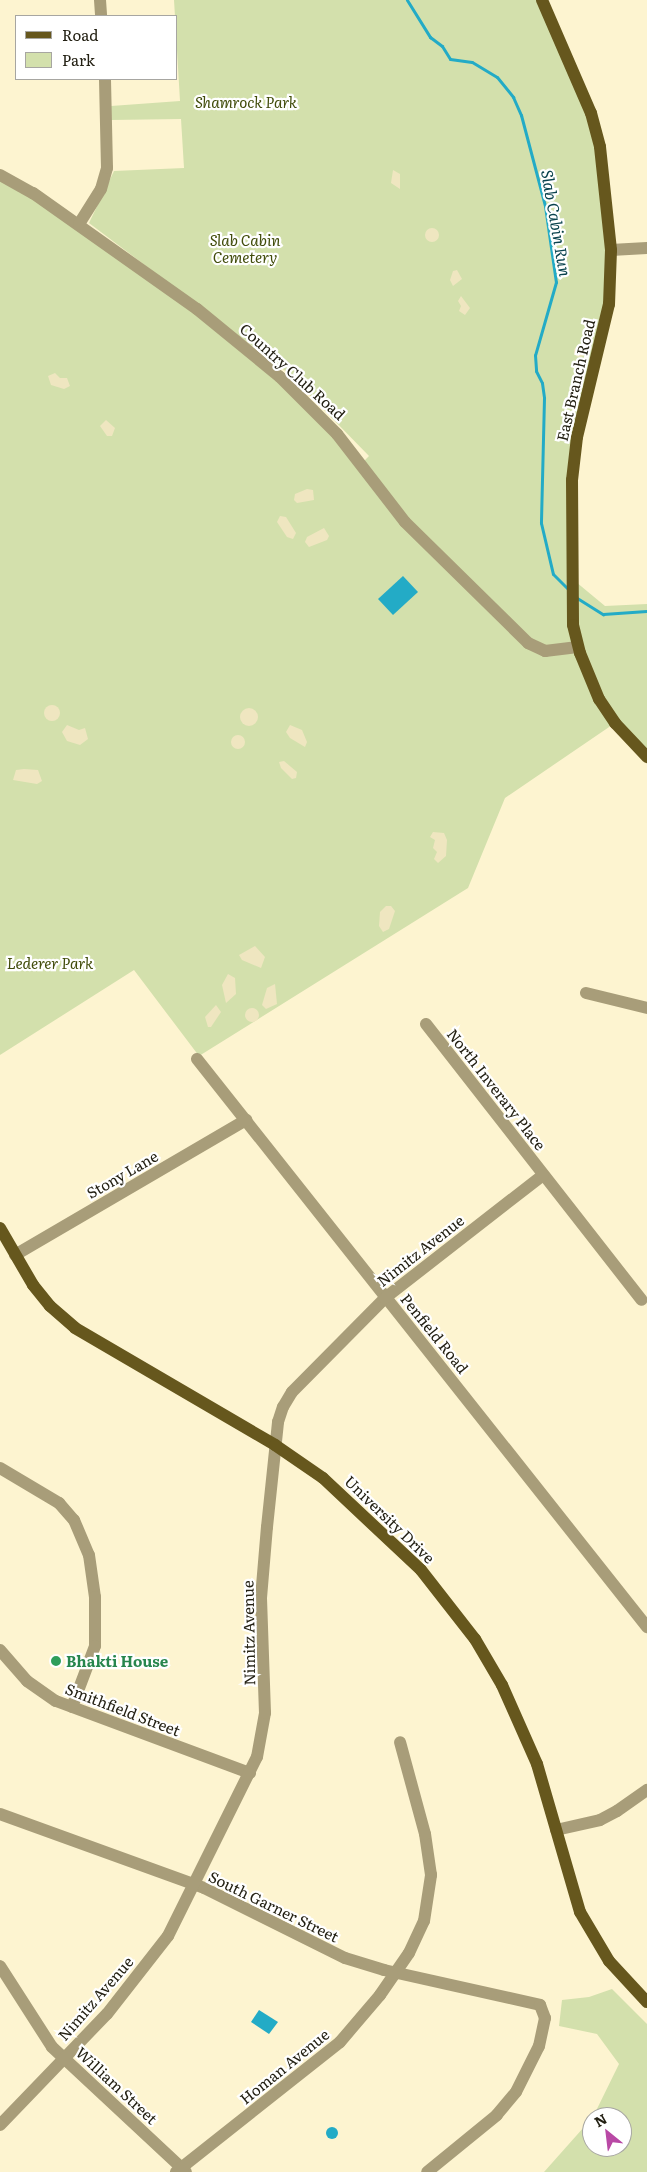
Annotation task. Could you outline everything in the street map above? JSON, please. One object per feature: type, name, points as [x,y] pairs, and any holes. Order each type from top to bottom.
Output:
[{"type":"main road","name":"East Branch Road","points":[[542,0],[584,95],[600,147],[611,250],[609,304],[577,438],[571,498],[570,578],[572,609],[578,647],[598,699],[615,723],[647,757]]},
{"type":"main road","name":"University Drive","points":[[0,1228],[15,1255],[50,1306],[75,1328],[275,1445],[323,1478],[371,1520],[447,1601],[475,1639],[514,1708],[537,1764],[580,1912],[609,1961],[647,2002]]},
{"type":"street","points":[[100,0],[101,15]]},
{"type":"street","points":[[79,224],[98,196],[107,168],[104,80]]},
{"type":"street","name":"Country Club Road","points":[[0,175],[79,224],[197,309],[285,382],[337,434],[405,522],[528,643],[545,650],[578,647]]},
{"type":"street","points":[[611,250],[647,248]]},
{"type":"street","points":[[586,993],[647,1008]]},
{"type":"street","name":"North Inverary Place","points":[[426,1024],[642,1300]]},
{"type":"street","name":"Penfield Road","points":[[198,1058],[385,1298],[647,1627]]},
{"type":"street","name":"Stony Lane","points":[[15,1255],[246,1120]]},
{"type":"street","name":"Nimitz Avenue","points":[[0,2125],[107,2014],[168,1936],[250,1774],[264,1734],[261,1598],[275,1445],[278,1422],[292,1392],[385,1298],[543,1175]]},
{"type":"street","points":[[0,1468],[60,1504],[74,1520],[89,1555],[94,1597],[95,1646],[72,1707]]},
{"type":"street","name":"Smithfield Street","points":[[0,1650],[34,1688],[72,1707],[250,1774]]},
{"type":"street","name":"Homan Avenue","points":[[181,2170],[317,2063],[361,2020],[396,1973],[424,1920],[431,1875],[425,1834],[400,1742]]},
{"type":"street","points":[[556,1830],[600,1820],[617,1812],[647,1790]]},
{"type":"street","name":"South Garner Street","points":[[0,1814],[194,1885],[332,1953],[396,1973],[540,2005],[545,2018],[540,2046],[516,2092],[497,2115],[427,2172]]},
{"type":"street","name":"William Street","points":[[0,1966],[14,1984],[41,2033],[64,2058],[181,2170]]},
{"type":"green space","points":[[174,0],[542,0],[591,113],[611,280],[577,438],[570,577],[605,606],[647,604],[647,757],[615,723],[505,798],[468,888],[199,1056],[134,970],[0,1055],[0,178],[79,224],[280,377],[362,463],[369,456],[288,373],[89,223],[114,171],[184,168],[181,119],[111,120],[111,106],[180,101],[178,15],[175,15]]},
{"type":"green space","points":[[612,1989],[647,2024],[647,2172],[544,2172],[582,2129],[582,2157],[632,2157],[632,2107],[598,2107],[619,2064],[597,2034],[559,2026],[562,2000],[589,1997]]},
{"type":"sand","points":[[393,170],[400,174],[400,189],[391,183]]},
{"type":"sand","points":[[432,228],[437,230],[439,235],[437,240],[432,242],[427,240],[425,235],[427,230]]},
{"type":"sand","points":[[457,270],[462,279],[453,286],[450,280],[453,271]]},
{"type":"sand","points":[[461,296],[470,308],[465,315],[459,311],[461,306],[458,301]]},
{"type":"sand","points":[[579,345],[585,351],[579,357],[573,351]]},
{"type":"sand","points":[[55,373],[60,378],[67,378],[70,386],[64,389],[51,385],[48,376]]},
{"type":"sand","points":[[106,420],[115,428],[112,436],[107,436],[100,426]]},
{"type":"sand","points":[[307,489],[313,490],[314,500],[297,503],[294,500],[295,494]]},
{"type":"sand","points":[[280,516],[286,517],[296,533],[293,539],[287,537],[277,522]]},
{"type":"sand","points":[[324,528],[329,536],[327,540],[309,547],[305,542],[307,537]]},
{"type":"sand","points":[[52,705],[60,713],[52,721],[44,713]]},
{"type":"sand","points":[[249,708],[255,711],[258,717],[255,723],[249,726],[243,723],[240,717],[243,711]]},
{"type":"sand","points":[[67,725],[79,730],[85,728],[88,739],[80,745],[67,741],[62,732]]},
{"type":"sand","points":[[290,725],[302,730],[307,742],[305,747],[290,738],[286,732]]},
{"type":"sand","points":[[235,735],[241,735],[245,742],[241,749],[235,749],[231,745],[231,739]]},
{"type":"sand","points":[[284,761],[297,772],[296,778],[292,779],[281,768],[279,762]]},
{"type":"sand","points":[[16,770],[38,770],[42,781],[37,784],[13,780]]},
{"type":"sand","points":[[433,832],[444,833],[447,840],[446,856],[438,863],[434,859],[437,852],[433,848],[435,840],[430,837]]},
{"type":"sand","points":[[386,906],[391,906],[395,911],[389,929],[383,932],[379,926],[380,912]]},
{"type":"sand","points":[[255,946],[265,957],[261,968],[242,960],[239,955]]},
{"type":"sand","points":[[228,974],[235,978],[236,994],[226,1003],[222,985]]},
{"type":"sand","points":[[275,984],[277,1004],[266,1009],[262,1005],[267,988]]},
{"type":"sand","points":[[216,1005],[221,1012],[211,1027],[208,1027],[205,1017]]},
{"type":"sand","points":[[252,1008],[257,1010],[259,1015],[257,1020],[252,1022],[247,1020],[245,1015],[247,1010]]},
{"type":"water","points":[[403,576],[418,592],[393,615],[378,599]]},
{"type":"water","points":[[259,2010],[278,2022],[269,2034],[251,2022]]},
{"type":"water","points":[[330,2127],[334,2127],[338,2133],[334,2139],[330,2139],[326,2135],[326,2131]]},
{"type":"waterway","name":"Slab Cabin Run","points":[[407,0],[430,37],[442,46],[450,59],[472,62],[497,77],[513,97],[521,115],[545,206],[556,282],[535,355],[536,371],[542,383],[544,398],[541,523],[553,574],[569,590]]},
{"type":"waterway","name":"Slab Cabin Run","points":[[577,598],[603,614],[647,611]]},
{"type":"place","name":"Bhakti House","points":[[56,1661]]},
{"type":"park label","name":"Shamrock Park","points":[[246,102]]},
{"type":"park label","name":"Slab Cabin Cemetery","points":[[245,248]]},
{"type":"park label","name":"Lederer Park","points":[[50,963]]}]
